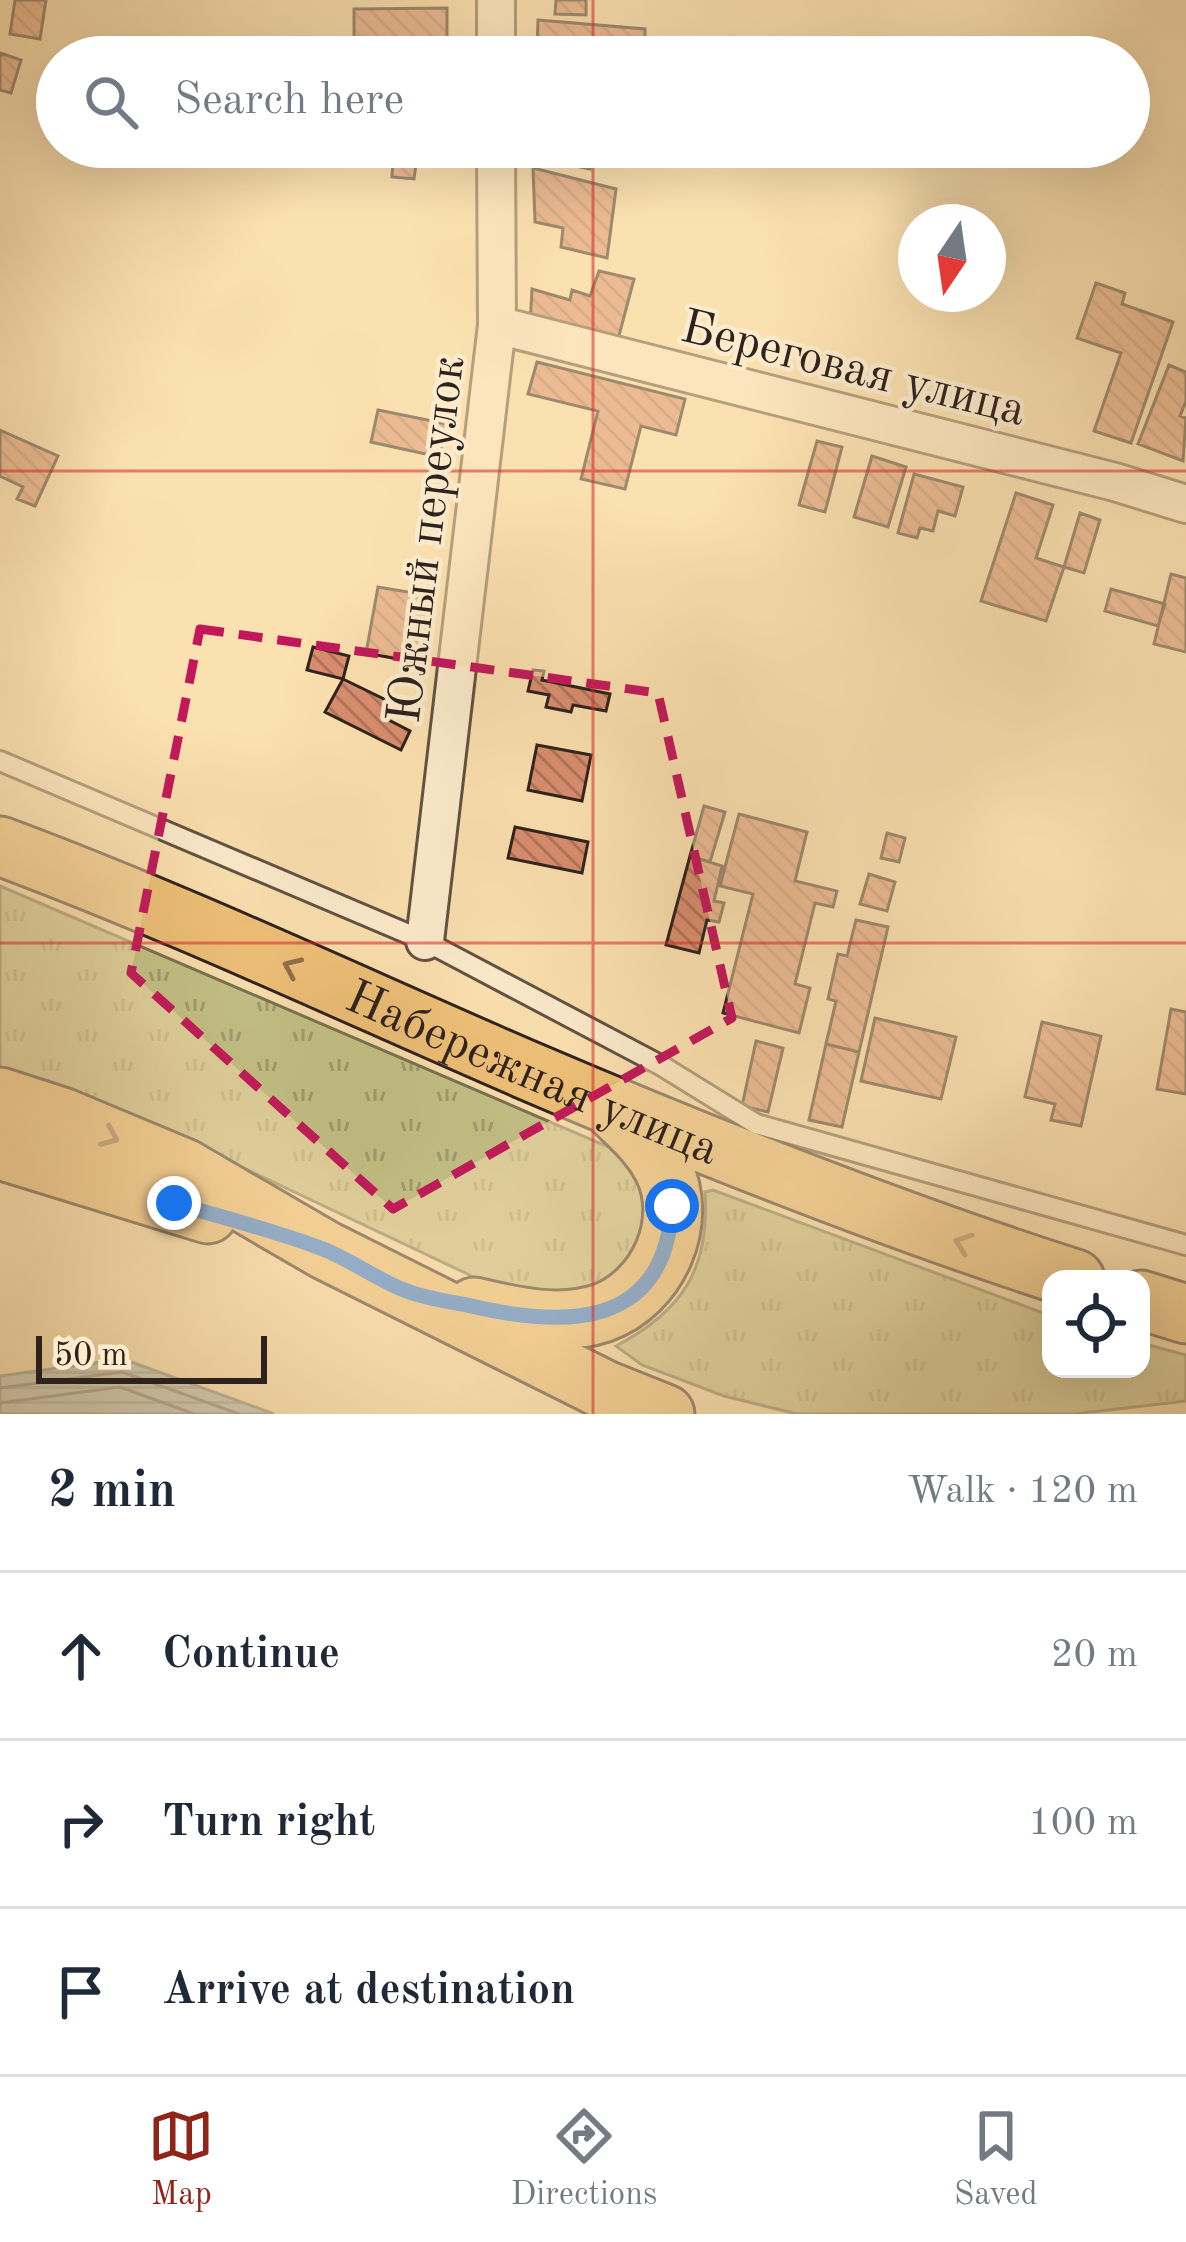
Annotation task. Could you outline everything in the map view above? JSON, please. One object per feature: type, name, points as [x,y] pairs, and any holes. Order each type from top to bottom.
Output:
[{"type":"main road","points":[[0,816],[119,891]]},
{"type":"main road","name":"Набережная улица","points":[[0,847],[119,891],[606,1102],[964,1244],[1046,1270]]},
{"type":"main road","points":[[0,1097],[62,1117],[184,1168],[325,1250],[604,1390],[664,1414]]},
{"type":"main road","points":[[406,1291],[523,1318],[565,1320],[602,1312],[635,1295],[657,1270],[670,1238],[672,1206],[665,1172],[647,1142],[606,1102]]},
{"type":"main road","points":[[0,1150],[325,1250]]},
{"type":"main road","points":[[1150,1303],[1186,1314]]},
{"type":"street","points":[[496,0],[496,36]]},
{"type":"street","name":"Южный переулок","points":[[425,941],[497,325],[496,168]]},
{"type":"street","name":"Береговая улица","points":[[497,325],[1186,504]]},
{"type":"lane","points":[[0,761],[425,941],[662,1066],[756,1124],[1186,1245]]},
{"type":"highlighted area","points":[[200,629],[658,693],[732,1018],[393,1209],[131,973]]},
{"type":"green space","points":[[0,886],[618,1151],[650,1187],[655,1232],[599,1300],[516,1297],[212,1153],[0,1073]]},
{"type":"green space","points":[[713,1190],[1042,1313],[1042,1378],[1150,1378],[1150,1345],[1186,1355],[1186,1401],[1074,1414],[797,1414],[724,1396],[642,1365],[616,1346],[659,1318],[688,1284],[703,1243],[705,1192]]},
{"type":"water","points":[[123,1359],[274,1414],[0,1414],[0,1376]]},
{"type":"building","points":[[15,0],[46,0],[40,36],[10,34]]},
{"type":"building","points":[[556,0],[586,0],[586,15],[555,14]]},
{"type":"building","points":[[447,8],[447,36],[354,36],[354,9]]},
{"type":"building","points":[[538,20],[645,29],[645,36],[537,36]]},
{"type":"building","points":[[0,53],[21,60],[11,93],[0,90]]},
{"type":"building","points":[[393,168],[416,168],[414,179],[392,177]]},
{"type":"building","points":[[533,168],[616,189],[607,258],[561,247],[563,228],[535,222]]},
{"type":"building","points":[[599,271],[634,279],[616,347],[530,325],[532,289],[570,300],[572,290],[590,296]]},
{"type":"building","points":[[1096,283],[1125,293],[1122,304],[1173,322],[1131,443],[1094,431],[1121,353],[1077,338]]},
{"type":"building","points":[[537,362],[685,399],[676,435],[641,426],[625,489],[581,479],[598,411],[528,394]]},
{"type":"building","points":[[1169,365],[1186,372],[1186,401],[1180,416],[1186,418],[1183,461],[1138,444]]},
{"type":"building","points":[[378,410],[447,424],[439,457],[371,442]]},
{"type":"building","points":[[0,430],[58,456],[35,506],[17,499],[23,487],[0,476]]},
{"type":"building","points":[[817,441],[842,447],[825,512],[799,505]]},
{"type":"building","points":[[872,456],[906,467],[888,527],[854,517]]},
{"type":"building","points":[[914,474],[963,487],[955,516],[938,511],[933,531],[920,528],[917,538],[898,533]]},
{"type":"building","points":[[1016,493],[1053,505],[1036,558],[1064,567],[1046,621],[981,601]]},
{"type":"building","points":[[1080,513],[1100,520],[1084,573],[1064,567]]},
{"type":"building","points":[[1171,574],[1186,578],[1186,652],[1154,644]]},
{"type":"building","points":[[378,587],[431,596],[419,663],[366,653]]},
{"type":"building","points":[[1111,589],[1165,604],[1158,626],[1105,611]]},
{"type":"building","points":[[313,647],[349,656],[343,679],[307,670]]},
{"type":"building","points":[[533,670],[544,671],[542,680],[610,694],[606,711],[573,705],[571,712],[546,707],[549,695],[528,691]]},
{"type":"building","points":[[343,679],[390,702],[383,717],[410,731],[401,750],[325,712]]},
{"type":"building","points":[[537,745],[591,755],[582,801],[528,790]]},
{"type":"building","points":[[704,806],[725,812],[710,862],[690,856]]},
{"type":"building","points":[[739,814],[807,832],[795,881],[837,891],[833,907],[815,903],[795,984],[810,988],[799,1033],[723,1013],[753,894],[720,886]]},
{"type":"building","points":[[515,827],[588,842],[582,873],[508,858]]},
{"type":"building","points":[[887,833],[905,838],[899,862],[881,858]]},
{"type":"building","points":[[690,856],[722,866],[714,901],[724,903],[719,922],[707,920],[699,953],[666,945]]},
{"type":"building","points":[[869,874],[895,882],[887,911],[860,904]]},
{"type":"building","points":[[856,920],[888,927],[859,1052],[826,1044],[836,1001],[828,999],[838,954],[847,956]]},
{"type":"building","points":[[1171,1009],[1186,1012],[1186,1094],[1157,1089]]},
{"type":"building","points":[[875,1018],[956,1037],[941,1099],[861,1081]]},
{"type":"building","points":[[1042,1022],[1101,1036],[1081,1126],[1051,1120],[1055,1104],[1025,1097]]},
{"type":"building","points":[[756,1041],[783,1048],[768,1112],[742,1106]]},
{"type":"building","points":[[826,1044],[859,1052],[842,1127],[809,1120]]},
{"type":"route","points":[[174,1203],[325,1250],[406,1291],[523,1318],[565,1320],[602,1312],[635,1295],[657,1270],[670,1238],[672,1206]]}]
